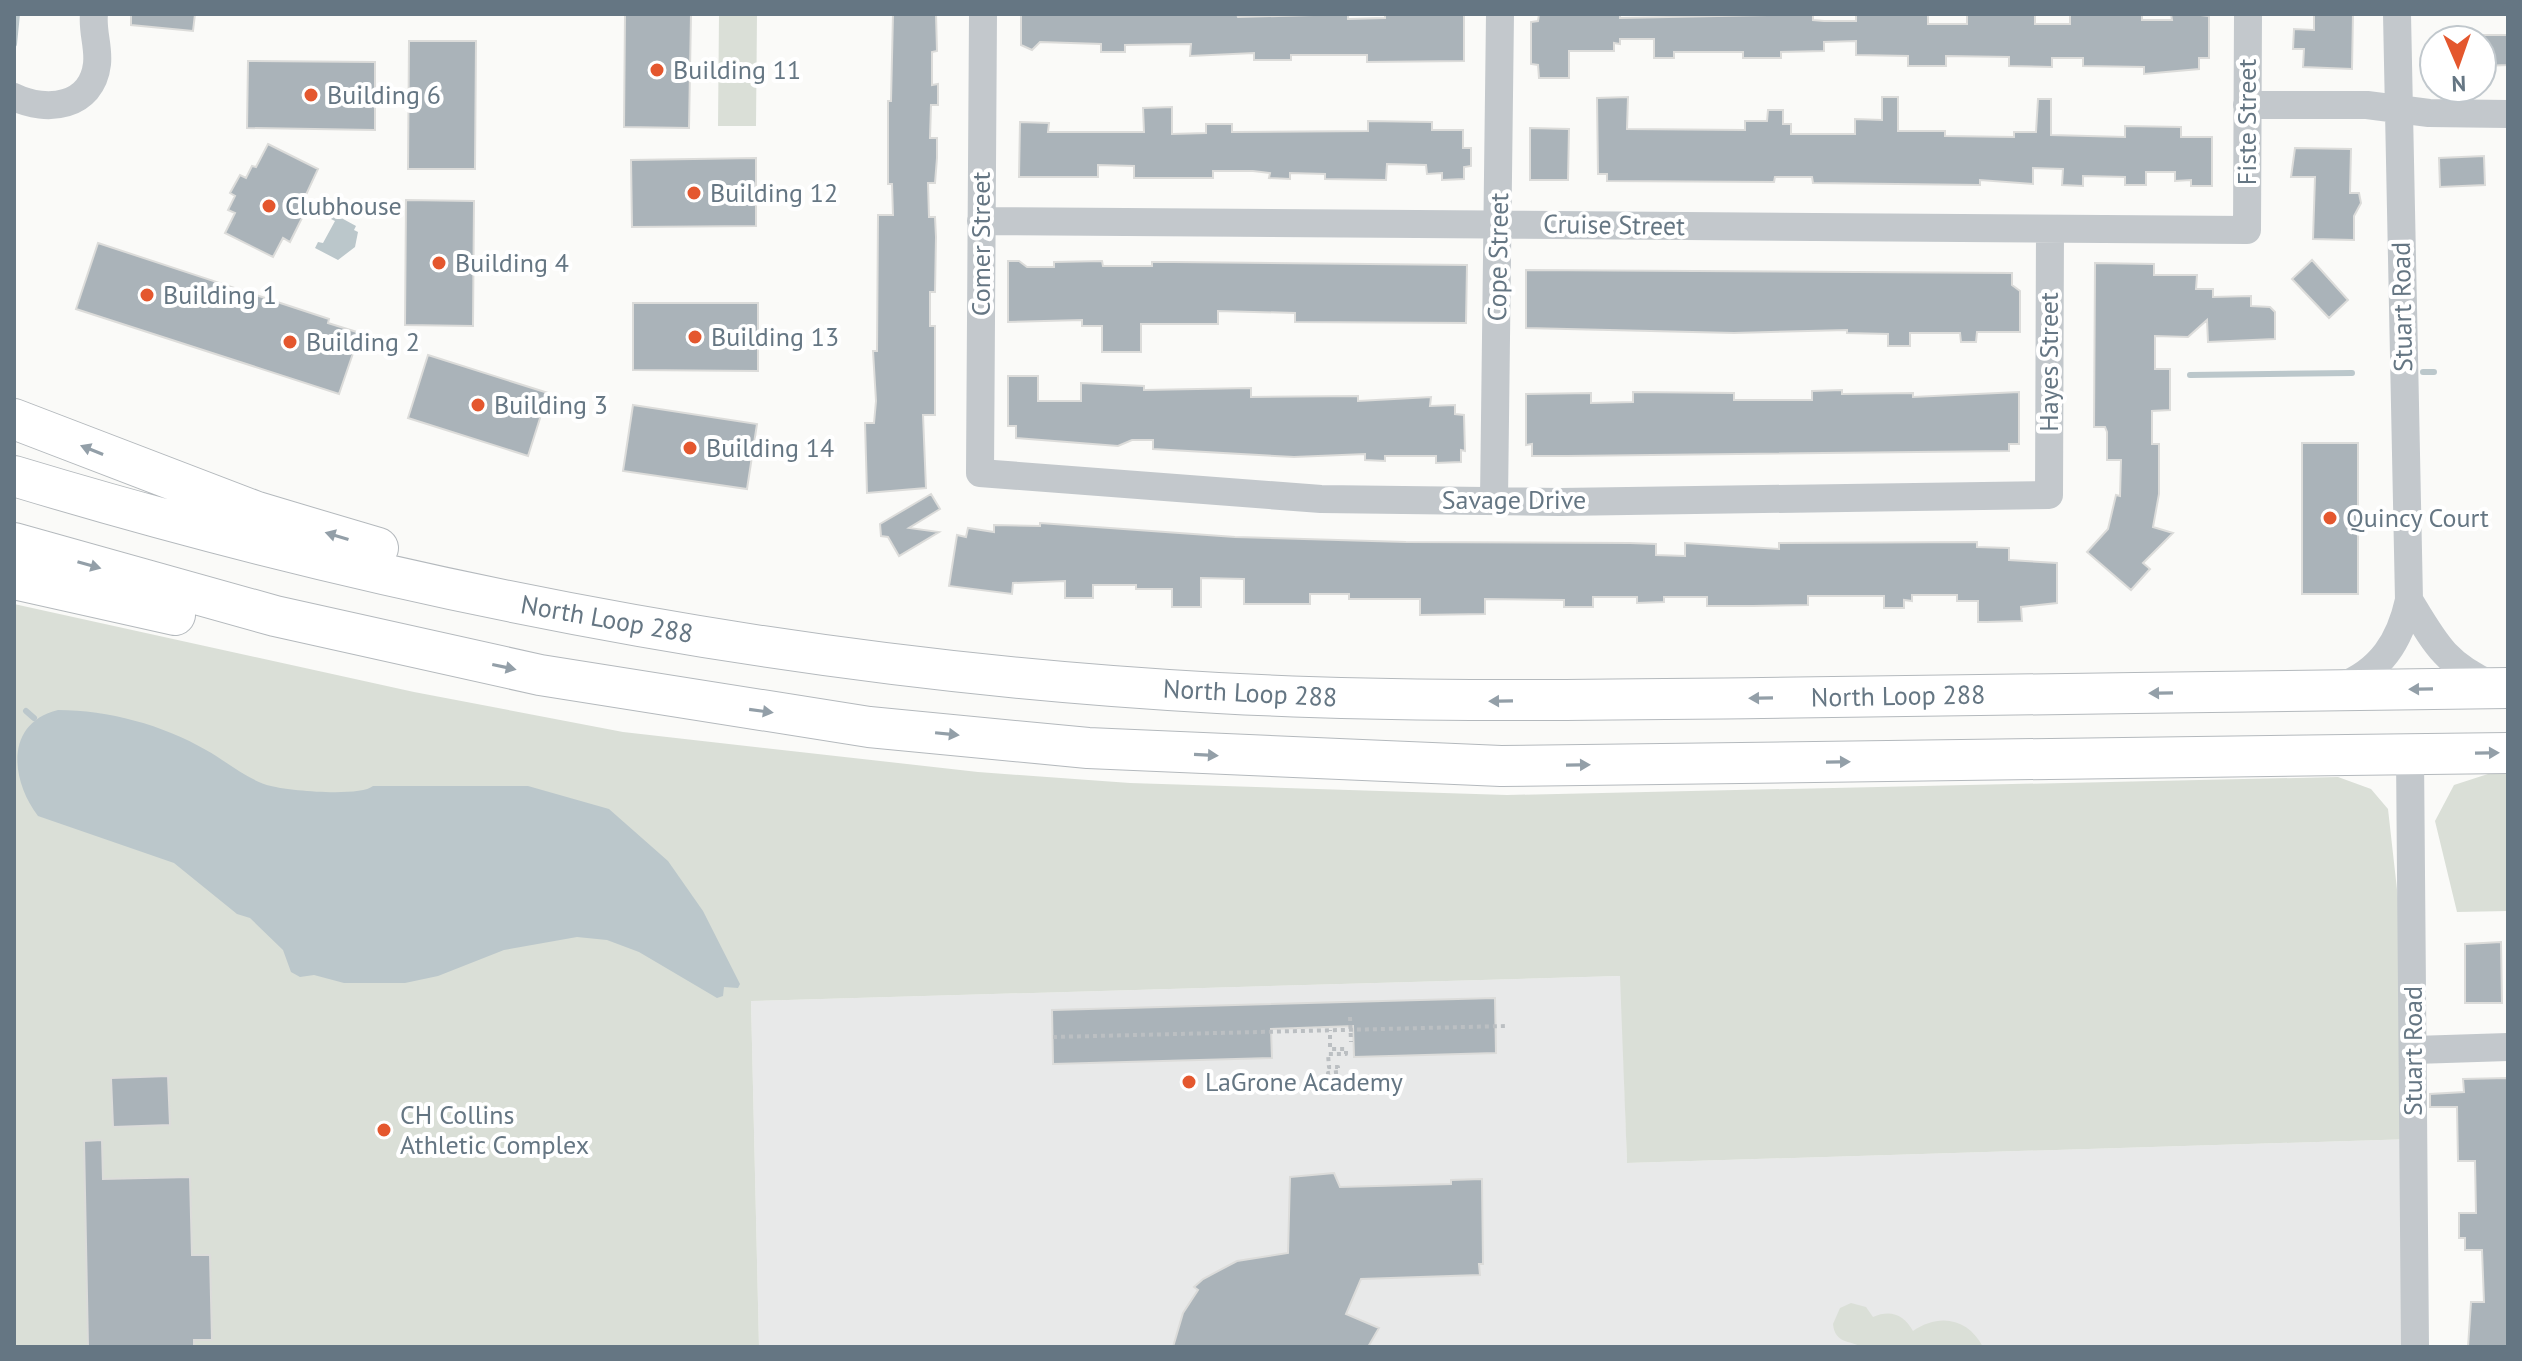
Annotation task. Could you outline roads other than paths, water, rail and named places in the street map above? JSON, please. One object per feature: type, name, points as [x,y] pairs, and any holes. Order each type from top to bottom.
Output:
[{"type":"highway","points":[[14,419],[257,512],[654,628]]},
{"type":"highway","name":"North Loop 288","points":[[14,476],[289,552],[519,603],[654,628],[974,673],[1203,692],[1488,701],[2503,688]]},
{"type":"highway","points":[[14,543],[275,616],[428,651],[647,694],[869,727],[1088,748],[1319,761],[1501,766],[2508,753]]},
{"type":"highway","points":[[14,579],[216,624],[428,651]]},
{"type":"street","points":[[14,97],[48,106],[63,105],[86,90],[97,67],[94,14]]},
{"type":"street","name":"Comer Street","points":[[980,473],[983,14]]},
{"type":"street","name":"Cope Street","points":[[1494,500],[1500,14]]},
{"type":"street","name":"Fiste Street","points":[[2247,230],[2248,14]]},
{"type":"street","name":"Stuart Road","points":[[2331,690],[2357,680],[2391,649],[2403,625],[2409,600],[2397,14]]},
{"type":"street","points":[[2247,105],[2367,105],[2399,110],[2508,114]]},
{"type":"street","name":"Cruise Street","points":[[981,221],[2247,230]]},
{"type":"street","name":"Hayes Street","points":[[2049,495],[2050,230]]},
{"type":"street","name":"Savage Drive","points":[[980,473],[1321,499],[2049,495]]},
{"type":"street","points":[[2409,600],[2443,653],[2463,672],[2503,688]]},
{"type":"street","name":"Stuart Road","points":[[2410,755],[2415,1050],[2415,1347]]},
{"type":"street","points":[[2415,1050],[2508,1047]]},
{"type":"waterway","points":[[14,44],[17,14]]},
{"type":"waterway","points":[[2423,372],[2434,372]]},
{"type":"waterway","points":[[2190,375],[2352,373]]},
{"type":"waterway","points":[[26,711],[34,718]]},
{"type":"place","name":"Building 11","points":[[657,70]]},
{"type":"place","name":"Building 6","points":[[311,95]]},
{"type":"place","name":"Building 12","points":[[694,193]]},
{"type":"place","name":"Clubhouse","points":[[269,206]]},
{"type":"place","name":"Building 4","points":[[439,263]]},
{"type":"place","name":"Building 1","points":[[147,295]]},
{"type":"place","name":"Building 13","points":[[695,337]]},
{"type":"place","name":"Building 2","points":[[290,342]]},
{"type":"place","name":"Building 3","points":[[478,405]]},
{"type":"place","name":"Building 14","points":[[690,448]]},
{"type":"place","name":"Quincy Court","points":[[2330,518]]},
{"type":"place","name":"LaGrone Academy","points":[[1189,1082]]},
{"type":"place","name":"CH Collins Athletic Complex","points":[[384,1130]]}]
